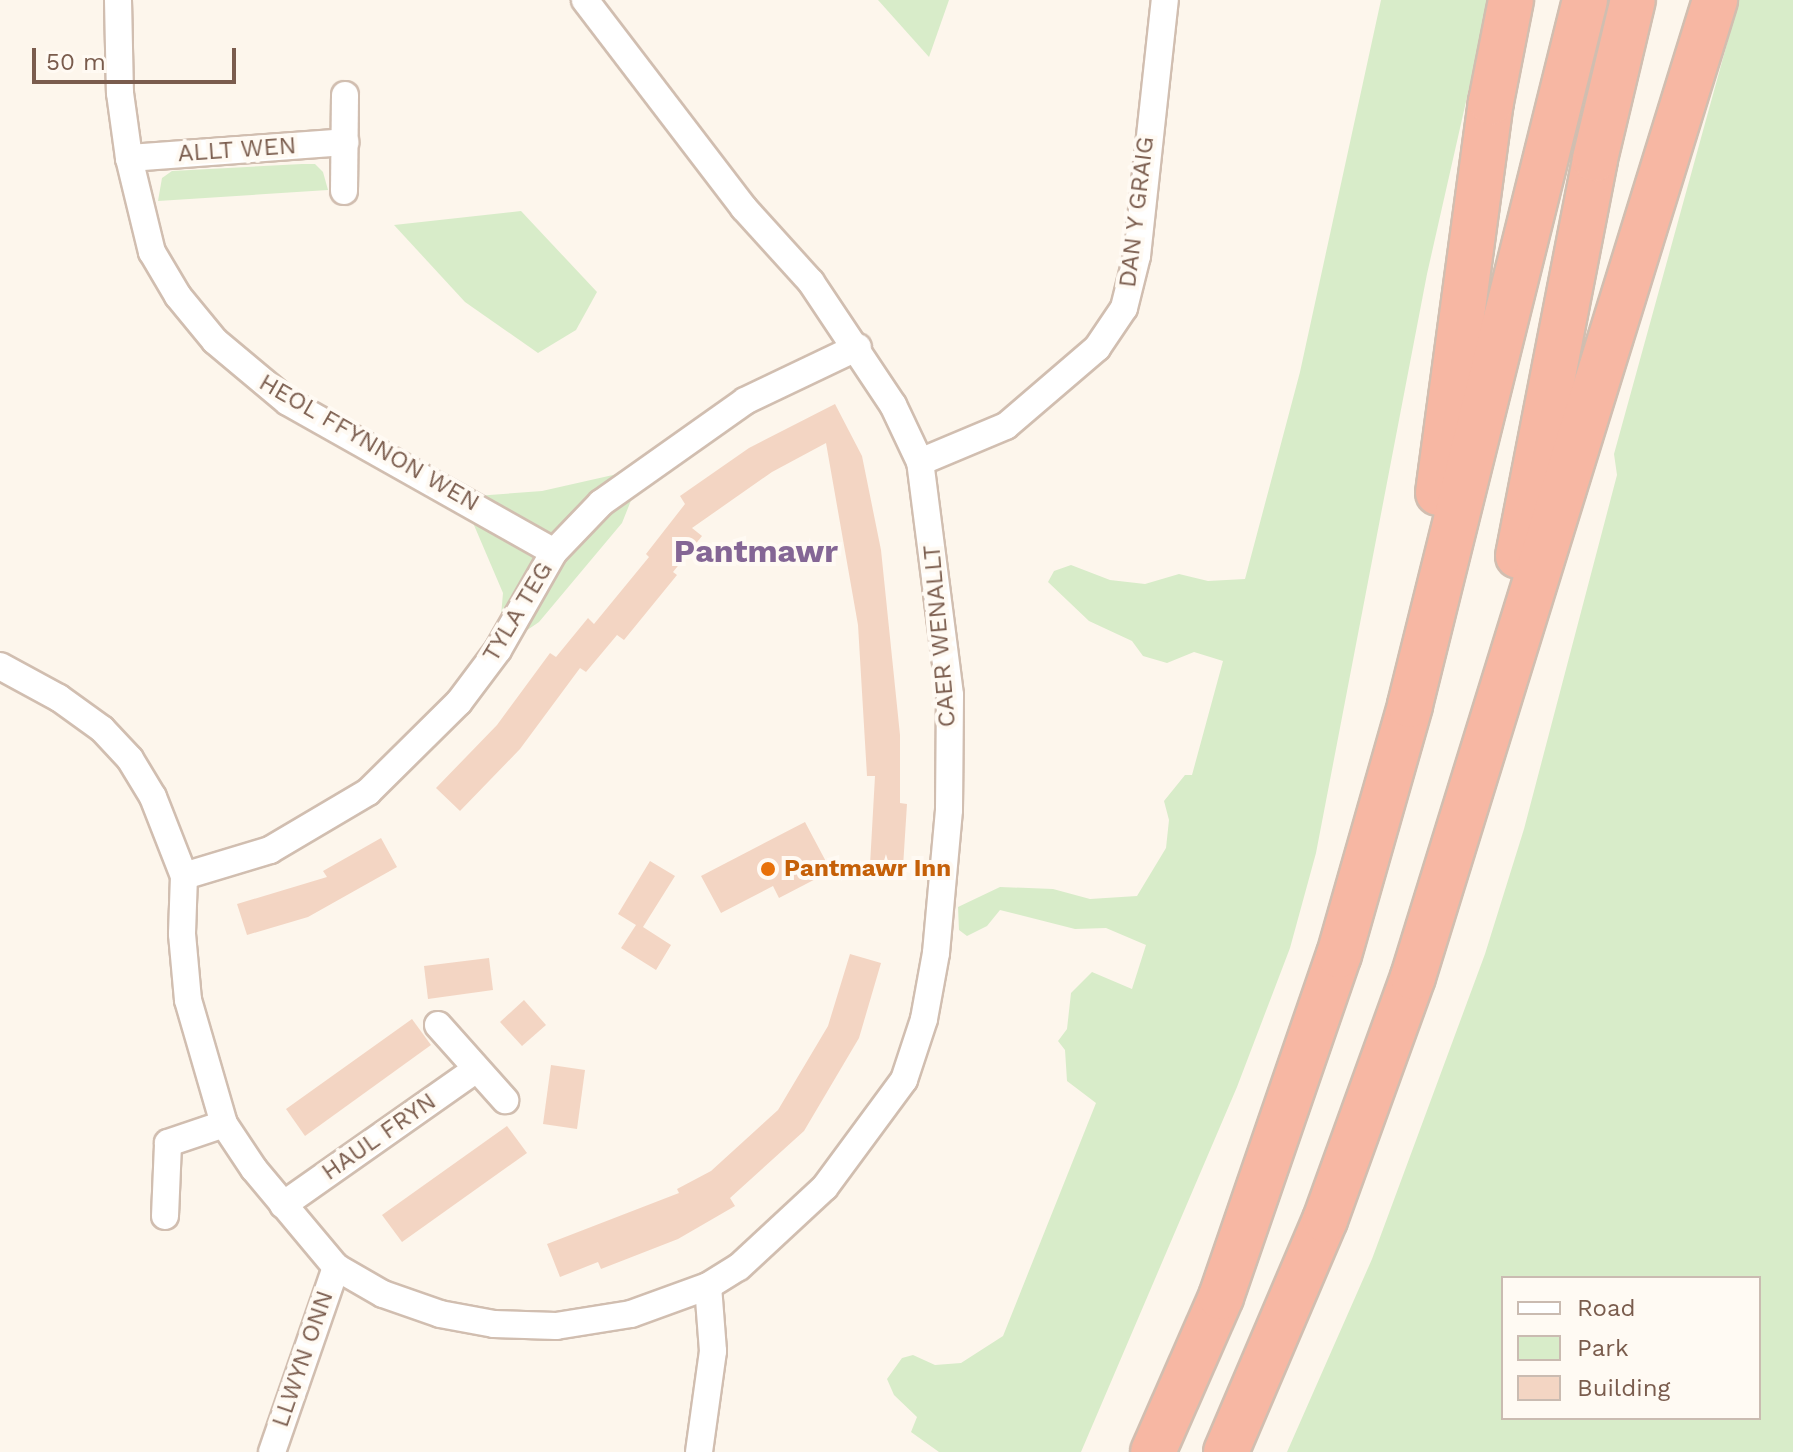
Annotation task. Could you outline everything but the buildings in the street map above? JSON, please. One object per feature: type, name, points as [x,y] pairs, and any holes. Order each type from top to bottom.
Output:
[{"type":"highway","points":[[1410,705],[1491,102],[1511,0]]},
{"type":"highway","points":[[1153,1452],[1221,1297],[1286,1121],[1410,705],[1585,0]]},
{"type":"highway","points":[[1413,977],[1519,550],[1595,159],[1633,0]]},
{"type":"highway","points":[[1226,1452],[1325,1220],[1413,977],[1715,0]]},
{"type":"street","name":"HEOL FFYNNON WEN","points":[[118,0],[120,93],[129,158],[152,252],[215,341],[288,402],[554,552]]},
{"type":"street","name":"CAER WENALLT","points":[[0,666],[59,698],[102,729],[130,759],[153,797],[184,876],[182,934],[188,1000],[224,1124],[283,1205],[336,1267],[383,1294],[440,1314],[494,1324],[556,1326],[631,1314],[708,1286],[783,1230],[825,1187],[904,1080],[924,1019],[944,869],[950,695],[920,462],[858,347],[585,0]]},
{"type":"street","name":"DAN Y GRAIG","points":[[920,462],[1006,426],[1097,348],[1124,308],[1137,256],[1143,164],[1165,0]]},
{"type":"street","points":[[344,191],[345,95]]},
{"type":"street","name":"ALLT WEN","points":[[129,158],[345,142]]},
{"type":"street","name":"TYLA TEG","points":[[184,876],[270,850],[368,792],[459,702],[498,650],[554,552],[601,503],[657,459],[745,401],[858,347]]},
{"type":"street","points":[[438,1025],[505,1100]]},
{"type":"street","name":"HAUL FRYN","points":[[283,1205],[475,1070]]},
{"type":"street","points":[[165,1216],[168,1143],[224,1124]]},
{"type":"street","name":"LLWYN ONN","points":[[272,1452],[311,1327],[336,1267]]},
{"type":"street","points":[[699,1452],[713,1351],[708,1286]]},
{"type":"green space","points":[[878,0],[949,0],[929,57]]},
{"type":"green space","points":[[1381,0],[1489,0],[1427,274],[1316,853],[1290,948],[1237,1087],[1081,1452],[939,1452],[911,1432],[917,1417],[894,1395],[887,1379],[902,1358],[913,1355],[935,1365],[961,1363],[1003,1336],[1096,1103],[1067,1081],[1065,1050],[1058,1041],[1067,1029],[1071,993],[1092,972],[1132,989],[1146,945],[1106,928],[1075,929],[1000,910],[987,926],[967,936],[959,930],[958,907],[1000,887],[1053,889],[1090,899],[1137,896],[1166,848],[1169,820],[1164,801],[1185,775],[1192,775],[1223,661],[1194,652],[1167,663],[1143,656],[1132,641],[1089,621],[1048,582],[1054,571],[1071,565],[1110,580],[1145,584],[1179,574],[1208,581],[1245,579],[1300,372]]},
{"type":"green space","points":[[1739,0],[1793,0],[1793,1452],[1287,1452],[1372,1259],[1485,954],[1524,829],[1617,475],[1614,454]]},
{"type":"green space","points":[[315,164],[323,172],[328,190],[158,201],[162,178],[172,171]]},
{"type":"green space","points":[[521,211],[597,292],[576,330],[538,353],[465,302],[394,225]]},
{"type":"green space","points":[[644,468],[622,523],[539,622],[498,650],[503,593],[462,497],[542,491]]},
{"type":"place","name":"Pantmawr Inn","points":[[768,869]]},
{"type":"district","name":"Pantmawr","points":[[756,551]]}]
